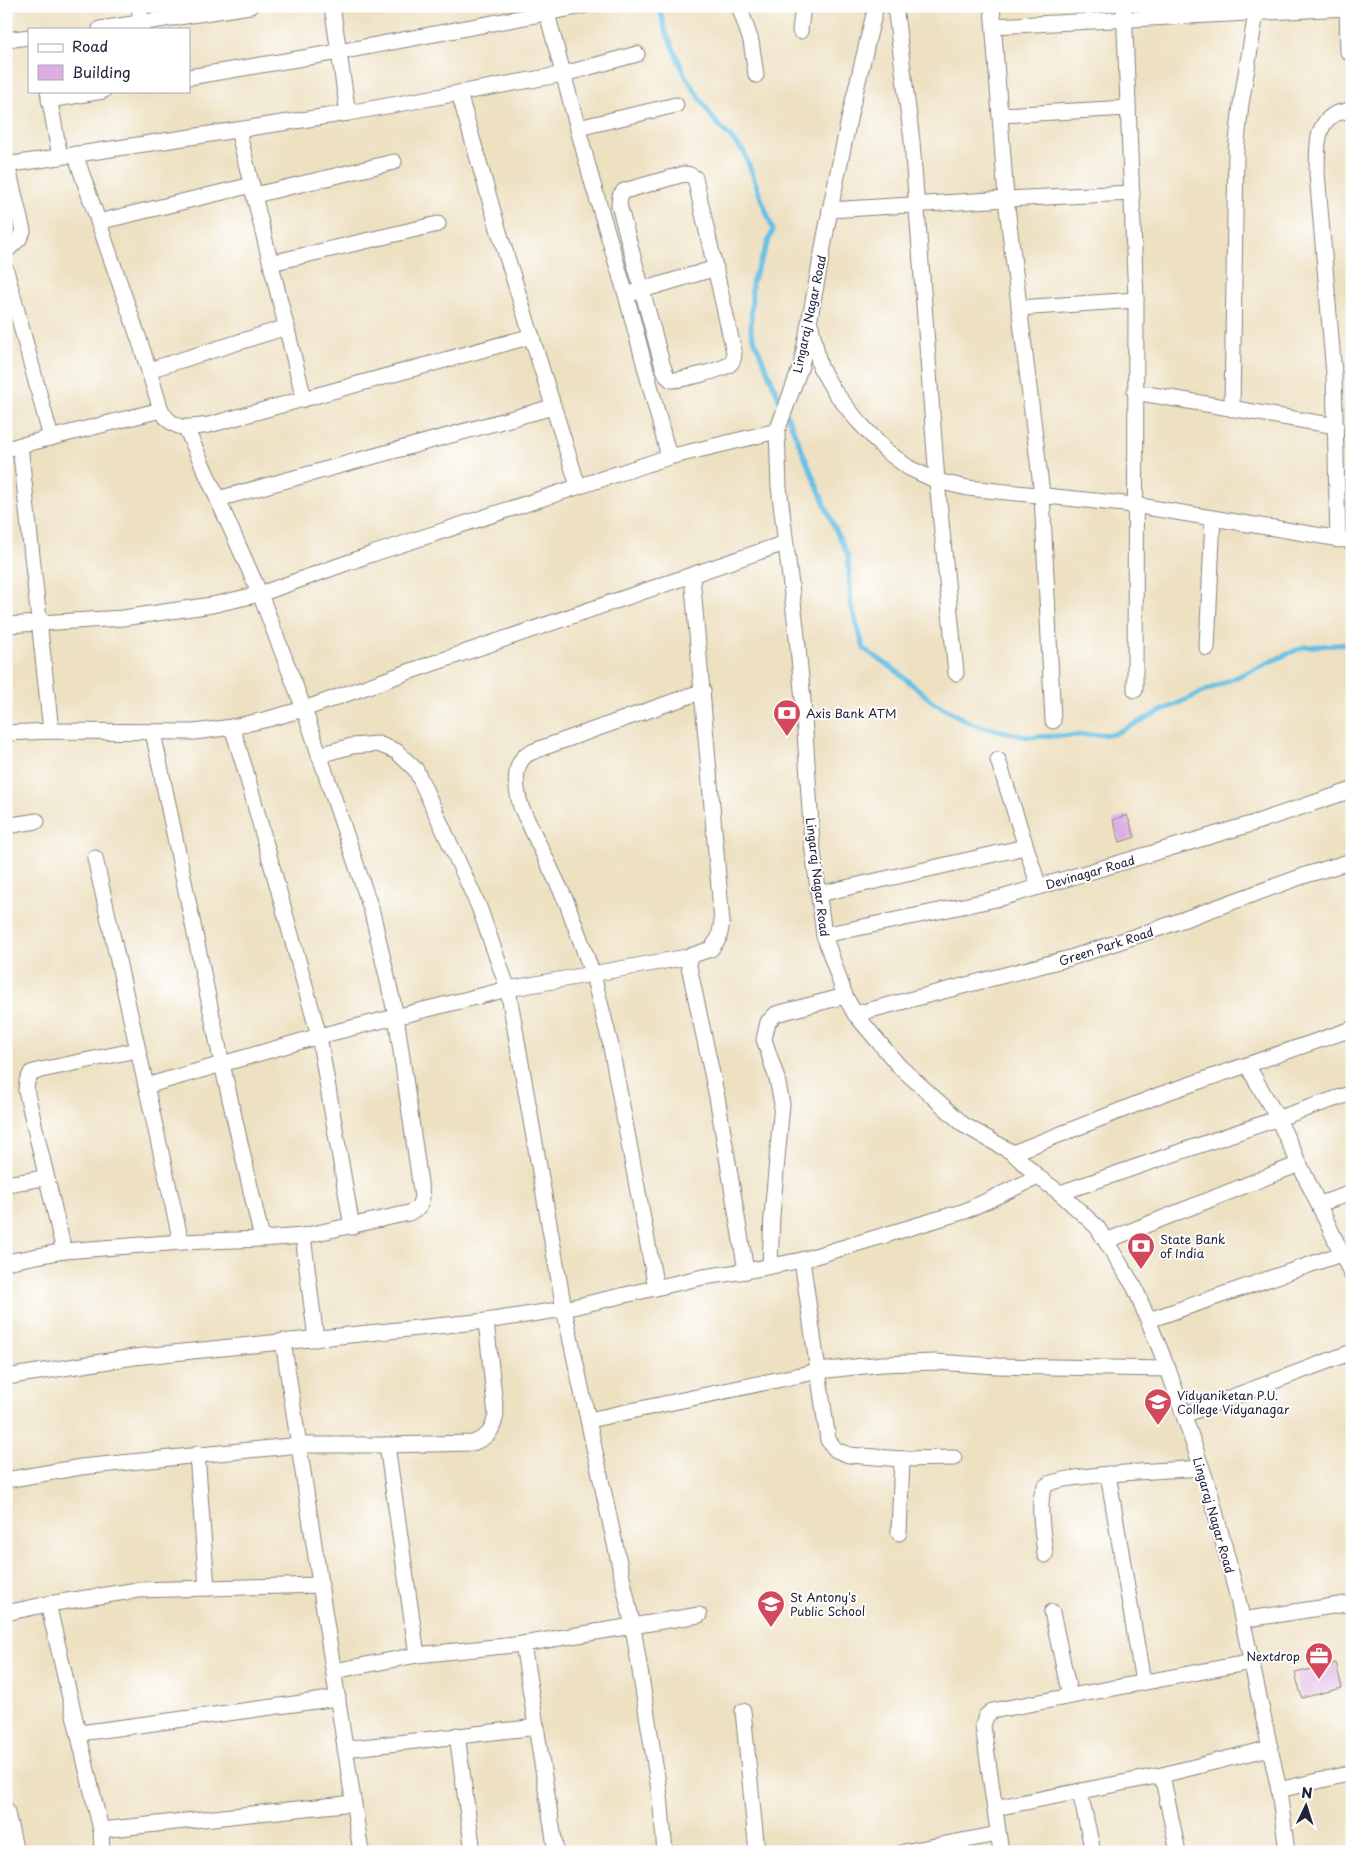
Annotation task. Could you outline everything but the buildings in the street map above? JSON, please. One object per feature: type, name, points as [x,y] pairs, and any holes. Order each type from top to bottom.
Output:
[{"type":"street","points":[[139,6],[142,26]]},
{"type":"street","points":[[114,28],[142,26],[250,6]]},
{"type":"street","points":[[332,6],[348,113]]},
{"type":"street","points":[[190,77],[339,52],[546,9],[583,6]]},
{"type":"street","points":[[739,6],[751,41],[756,75]]},
{"type":"street","points":[[800,31],[803,6]]},
{"type":"street","name":"Lingaraj Nagar Road","points":[[876,6],[851,110],[830,210],[801,366],[779,424],[777,466],[799,654],[812,843],[824,935],[845,996],[856,1014],[899,1066],[964,1125],[1013,1153],[1038,1177],[1060,1193],[1096,1227],[1135,1288],[1168,1369],[1210,1492],[1252,1662],[1279,1790],[1287,1852]]},
{"type":"street","points":[[894,6],[912,141],[918,205],[937,481],[956,673]]},
{"type":"street","points":[[992,6],[1006,199],[1042,494],[1053,721]]},
{"type":"street","points":[[994,26],[1124,13],[1256,13],[1347,7],[1348,52]]},
{"type":"street","points":[[546,9],[669,457]]},
{"type":"street","points":[[1124,13],[1136,300],[1135,690]]},
{"type":"street","points":[[1232,409],[1236,151],[1241,104],[1256,13]]},
{"type":"street","points":[[6,40],[28,37]]},
{"type":"street","points":[[6,251],[19,239],[23,231],[7,163],[67,156],[348,113],[564,74],[637,54]]},
{"type":"street","points":[[92,92],[48,96],[67,156],[98,222],[161,410],[172,425],[186,428],[209,425],[532,336]]},
{"type":"street","points":[[459,93],[578,486]]},
{"type":"street","points":[[578,128],[676,105]]},
{"type":"street","points":[[1000,115],[1128,108]]},
{"type":"street","points":[[809,320],[820,367],[834,391],[857,420],[893,456],[909,468],[937,481],[968,488],[1042,494],[1134,505],[1345,540],[1334,374],[1317,173],[1318,146],[1324,122],[1334,114],[1352,110]]},
{"type":"street","points":[[238,130],[304,399]]},
{"type":"street","points":[[98,222],[394,162]]},
{"type":"street","points":[[684,174],[690,175],[695,178],[734,348],[734,358],[731,363],[689,378],[671,380],[666,376],[642,290],[619,204],[620,196],[624,191],[635,187],[684,174]]},
{"type":"street","points":[[830,210],[1132,193]]},
{"type":"street","points":[[271,262],[438,224]]},
{"type":"street","points":[[626,295],[716,268]]},
{"type":"street","points":[[6,270],[52,438]]},
{"type":"street","points":[[1019,308],[1136,300]]},
{"type":"street","points":[[149,370],[287,326]]},
{"type":"street","points":[[1135,392],[1336,426]]},
{"type":"street","points":[[218,500],[553,407]]},
{"type":"street","points":[[51,731],[39,623],[13,447],[161,410]]},
{"type":"street","points":[[6,625],[123,618],[212,605],[260,594],[372,554],[578,486],[779,424]]},
{"type":"street","points":[[6,1262],[64,1251],[181,1242],[303,1236],[409,1214],[419,1207],[422,1197],[396,1016],[372,912],[304,709],[260,594],[186,428]]},
{"type":"street","points":[[1207,648],[1213,518]]},
{"type":"street","points":[[6,733],[51,731],[194,732],[232,727],[304,709],[786,543]]},
{"type":"street","points":[[146,1086],[319,1036],[396,1016],[508,989],[687,957],[711,949],[718,938],[722,922],[692,576]]},
{"type":"street","points":[[656,1288],[610,1042],[593,975],[567,903],[521,807],[516,792],[516,772],[524,757],[542,748],[703,691]]},
{"type":"street","points":[[232,727],[319,1036],[352,1226]]},
{"type":"street","points":[[153,732],[222,1064],[262,1239]]},
{"type":"street","points":[[319,755],[352,746],[378,744],[396,751],[416,770],[479,907],[508,989],[564,1309],[633,1627],[660,1796],[665,1852]]},
{"type":"street","points":[[998,760],[1039,887]]},
{"type":"street","name":"Devinagar Road","points":[[824,935],[1001,898],[1251,824],[1352,790]]},
{"type":"street","points":[[6,826],[37,821]]},
{"type":"street","points":[[819,894],[1025,848]]},
{"type":"street","points":[[96,858],[181,1242]]},
{"type":"street","name":"Green Park Road","points":[[856,1014],[1070,958],[1160,928],[1306,875],[1352,861]]},
{"type":"street","points":[[687,957],[717,1097],[746,1271]]},
{"type":"street","points":[[770,1266],[772,1215],[782,1104],[777,1079],[764,1040],[768,1022],[776,1014],[845,996]]},
{"type":"street","points":[[1013,1153],[1162,1094],[1352,1029]]},
{"type":"street","points":[[64,1251],[45,1178],[26,1090],[27,1081],[31,1074],[41,1070],[137,1050]]},
{"type":"street","points":[[1247,1065],[1278,1118],[1352,1275]]},
{"type":"street","points":[[1060,1193],[1352,1093]]},
{"type":"street","points":[[1106,1241],[1299,1164]]},
{"type":"street","points":[[6,1377],[134,1356],[486,1321],[564,1309],[703,1277],[802,1260],[965,1211],[1038,1177]]},
{"type":"street","points":[[6,1184],[45,1178]]},
{"type":"street","points":[[1319,1204],[1352,1193]]},
{"type":"street","points":[[303,1236],[316,1339]]},
{"type":"street","points":[[1149,1320],[1341,1254]]},
{"type":"street","points":[[802,1260],[828,1440],[836,1450],[849,1455],[902,1459],[954,1458]]},
{"type":"street","points":[[6,1480],[81,1467],[300,1445],[473,1443],[485,1438],[493,1428],[496,1415],[486,1321]]},
{"type":"street","points":[[283,1341],[361,1852]]},
{"type":"street","points":[[1184,1415],[1352,1352]]},
{"type":"street","points":[[589,1420],[818,1371],[882,1364],[935,1362],[997,1366],[1168,1369]]},
{"type":"street","points":[[387,1445],[417,1655]]},
{"type":"street","points":[[197,1454],[207,1588]]},
{"type":"street","points":[[898,1533],[902,1459]]},
{"type":"street","points":[[1045,1555],[1041,1506],[1045,1485],[1056,1480],[1108,1474],[1202,1468]]},
{"type":"street","points":[[1108,1474],[1143,1682]]},
{"type":"street","points":[[6,1613],[48,1604],[138,1590],[321,1585]]},
{"type":"street","points":[[1242,1620],[1352,1603]]},
{"type":"street","points":[[48,1604],[80,1733],[101,1830],[102,1852]]},
{"type":"street","points":[[1052,1612],[1070,1696]]},
{"type":"street","points":[[334,1671],[417,1655],[523,1644],[699,1615]]},
{"type":"street","points":[[523,1644],[556,1852]]},
{"type":"street","points":[[1001,1852],[983,1726],[986,1716],[992,1711],[1252,1662]]},
{"type":"street","points":[[80,1733],[338,1698]]},
{"type":"street","points":[[743,1711],[757,1852]]},
{"type":"street","points":[[345,1749],[537,1727]]},
{"type":"street","points":[[457,1735],[473,1852]]},
{"type":"street","points":[[995,1808],[1162,1776],[1270,1748]]},
{"type":"street","points":[[1279,1790],[1352,1774]]},
{"type":"street","points":[[1162,1776],[1178,1852]]},
{"type":"street","points":[[1080,1792],[1093,1852]]},
{"type":"street","points":[[101,1830],[354,1803]]},
{"type":"street","points":[[6,1809],[16,1852]]},
{"type":"street","points":[[904,1852],[998,1834]]},
{"type":"waterway","points":[[659,6],[665,30],[686,77],[714,120],[744,152],[773,230],[752,282],[751,332],[782,405]]},
{"type":"waterway","points":[[787,415],[848,556],[851,604],[864,649],[895,670],[933,702],[972,724],[1027,737],[1114,734],[1303,647],[1352,644]]},
{"type":"place","name":"Axis Bank ATM","points":[[787,737]]},
{"type":"place","name":"State Bank of India","points":[[1141,1270]]},
{"type":"place","name":"Vidyaniketan P.U. College Vidyanagar","points":[[1158,1426]]},
{"type":"place","name":"St Antony's Public School","points":[[771,1628]]},
{"type":"place","name":"Nextdrop","points":[[1319,1680]]}]
